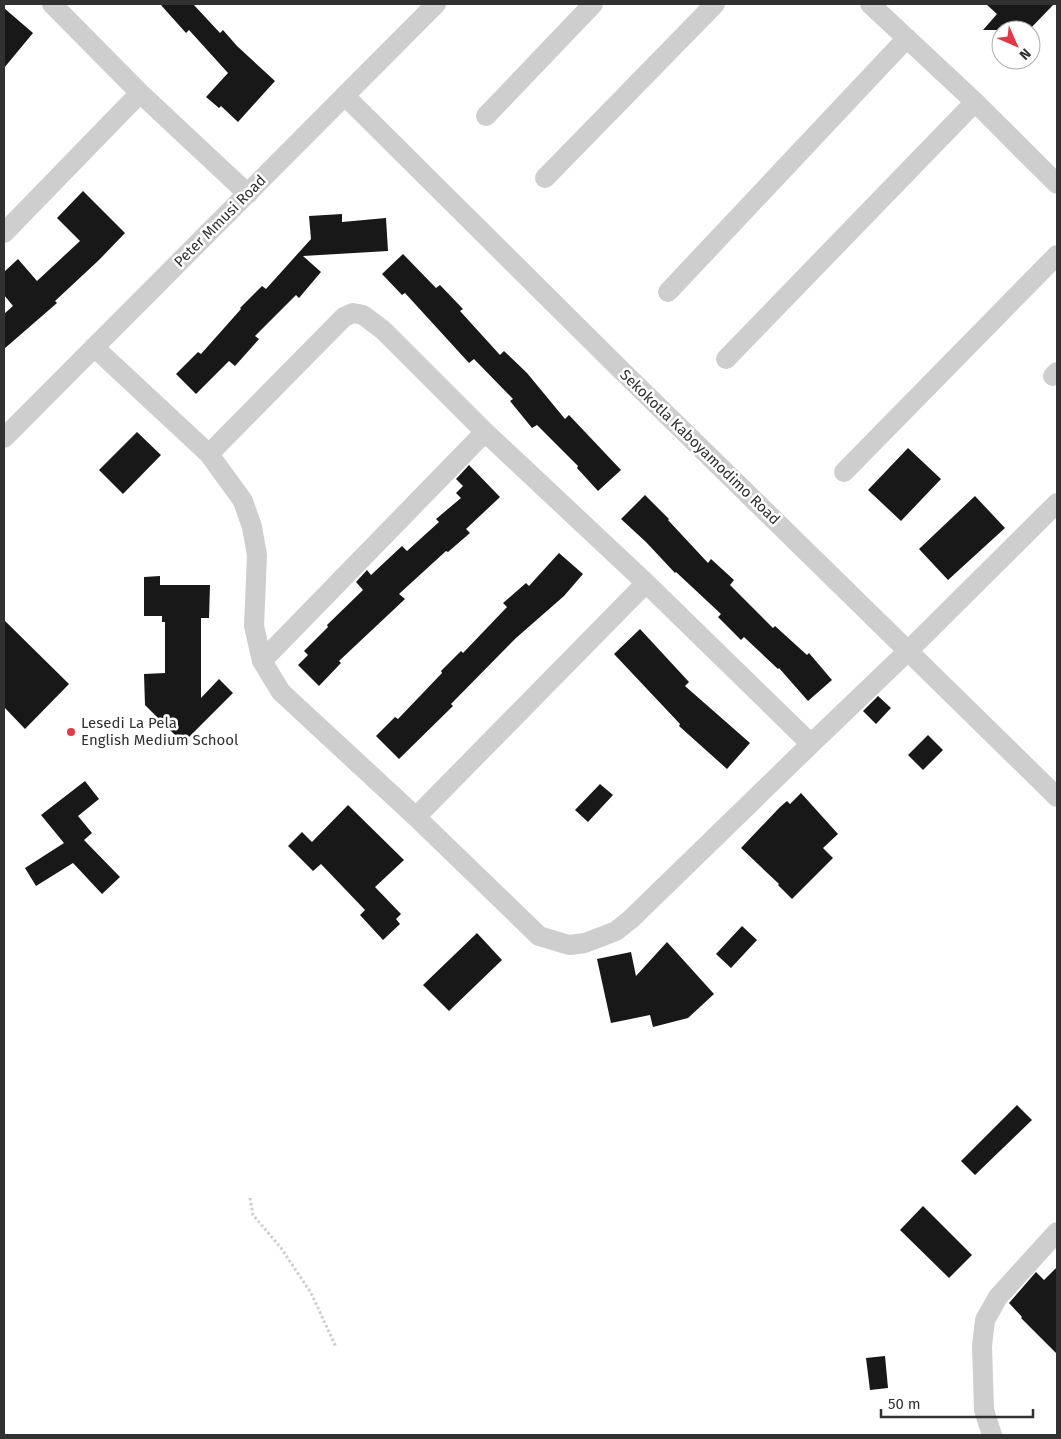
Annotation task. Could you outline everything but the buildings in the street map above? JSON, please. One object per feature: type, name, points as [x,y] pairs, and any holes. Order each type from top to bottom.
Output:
[{"type":"street","points":[[52,4],[140,93],[248,194]]},
{"type":"street","name":"Peter Mmusi Road","points":[[4,438],[436,4]]},
{"type":"street","points":[[486,116],[593,4]]},
{"type":"street","points":[[544,178],[715,4]]},
{"type":"street","points":[[870,4],[975,102],[1057,184]]},
{"type":"street","points":[[668,292],[907,38]]},
{"type":"street","points":[[4,232],[140,93]]},
{"type":"street","name":"Sekokotla Kaboyamodimo Road","points":[[345,96],[617,366],[1057,797]]},
{"type":"street","points":[[726,359],[975,102]]},
{"type":"street","points":[[844,472],[1057,255]]},
{"type":"street","points":[[209,454],[344,317],[353,313],[363,315],[383,330],[485,432],[646,583],[811,744]]},
{"type":"street","points":[[94,347],[209,454],[243,501],[252,527],[257,555],[254,626],[262,661],[281,692],[416,817],[539,936],[569,945],[585,943],[616,931],[631,919],[1057,504]]},
{"type":"street","points":[[262,661],[485,432]]},
{"type":"street","points":[[416,817],[646,583]]},
{"type":"street","points":[[992,1435],[984,1410],[982,1346],[985,1320],[998,1297],[1057,1232]]},
{"type":"path","points":[[250,1198],[254,1215],[282,1248],[311,1293],[336,1347]]},
{"type":"place","name":"Lesedi La Pela English Medium School","points":[[71,732]]}]
